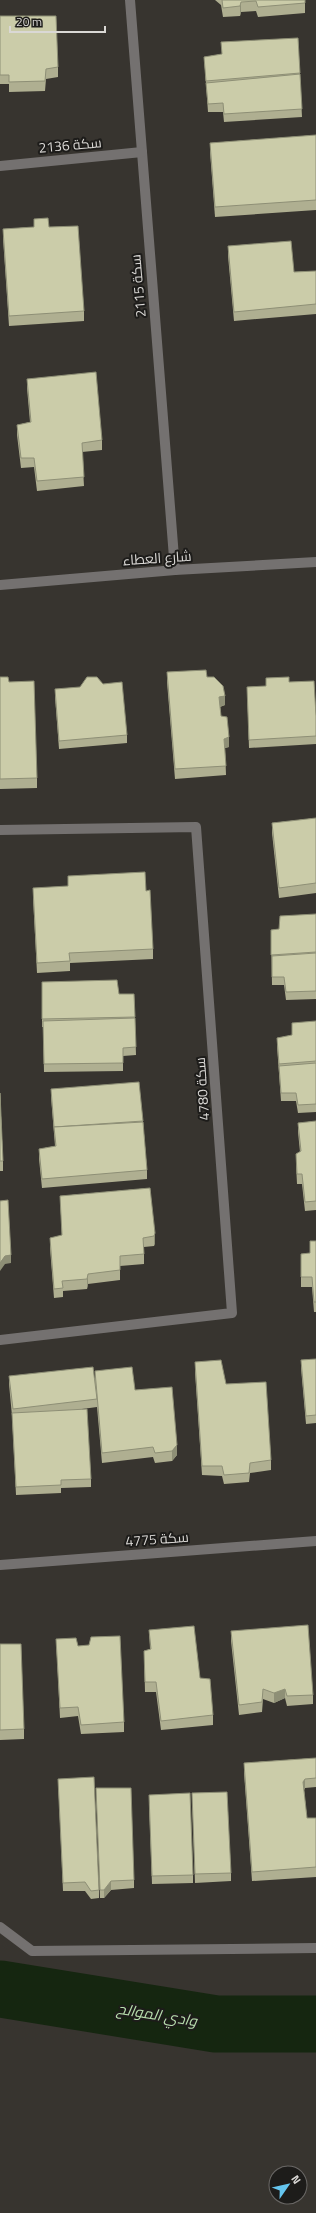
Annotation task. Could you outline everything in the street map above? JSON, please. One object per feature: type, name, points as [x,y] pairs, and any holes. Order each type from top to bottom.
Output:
[{"type":"street","name":"سكة 2115","points":[[130,0],[175,570]]},
{"type":"street","name":"سكة 2136","points":[[0,166],[142,152]]},
{"type":"street","name":"شارع العطاء","points":[[0,585],[175,570],[316,562]]},
{"type":"street","name":"سكة 4780","points":[[0,830],[196,826],[232,1313],[0,1340]]},
{"type":"street","name":"سكة 4775","points":[[0,1565],[316,1541]]},
{"type":"street","points":[[0,1927],[32,1951],[316,1948]]},
{"type":"building","points":[[222,0],[305,0],[305,3],[258,7],[256,1],[241,2],[240,6],[223,8]]},
{"type":"building","points":[[0,16],[56,16],[58,67],[46,69],[45,81],[9,82],[9,75],[0,75]]},
{"type":"building","points":[[298,38],[300,73],[206,81],[204,57],[222,54],[221,42]]},
{"type":"building","points":[[300,74],[302,109],[224,114],[223,103],[208,104],[206,83]]},
{"type":"building","points":[[316,135],[316,200],[215,207],[210,143]]},
{"type":"building","points":[[48,218],[49,227],[78,226],[84,311],[9,316],[3,229],[34,227],[34,219]]},
{"type":"building","points":[[291,241],[294,272],[316,271],[316,304],[234,312],[228,246]]},
{"type":"building","points":[[96,372],[102,440],[82,443],[84,477],[37,481],[34,458],[21,458],[17,425],[31,422],[27,379]]},
{"type":"building","points":[[206,670],[207,677],[214,677],[223,686],[225,696],[219,697],[221,716],[227,717],[229,737],[224,739],[226,766],[175,769],[167,672]]},
{"type":"building","points":[[0,677],[8,677],[9,682],[34,681],[37,778],[0,779]]},
{"type":"building","points":[[87,677],[97,677],[103,684],[122,682],[127,735],[59,741],[55,689],[80,687]]},
{"type":"building","points":[[289,677],[289,682],[314,681],[316,736],[249,740],[247,687],[266,686],[266,678]]},
{"type":"building","points":[[316,818],[316,883],[279,888],[272,823]]},
{"type":"building","points":[[145,872],[146,891],[150,890],[153,949],[69,953],[70,961],[37,963],[33,888],[68,886],[68,876]]},
{"type":"building","points":[[316,914],[316,952],[271,955],[271,930],[279,929],[280,916]]},
{"type":"building","points":[[316,953],[316,991],[286,992],[284,977],[272,977],[272,956]]},
{"type":"building","points":[[117,980],[119,994],[134,994],[135,1017],[42,1019],[42,982]]},
{"type":"building","points":[[135,1018],[136,1047],[123,1048],[123,1063],[44,1064],[43,1021]]},
{"type":"building","points":[[316,1021],[316,1061],[279,1064],[277,1038],[292,1035],[292,1023]]},
{"type":"building","points":[[316,1063],[316,1104],[298,1105],[296,1093],[281,1093],[279,1066]]},
{"type":"building","points":[[139,1082],[143,1121],[54,1127],[51,1089]]},
{"type":"building","points":[[0,1093],[3,1161],[0,1161]]},
{"type":"building","points":[[316,1121],[316,1201],[305,1202],[302,1174],[297,1174],[296,1154],[301,1151],[298,1123]]},
{"type":"building","points":[[143,1122],[147,1170],[42,1179],[39,1149],[56,1146],[54,1127]]},
{"type":"building","points":[[150,1188],[155,1233],[154,1236],[143,1238],[144,1254],[120,1256],[120,1270],[88,1274],[87,1279],[62,1281],[63,1288],[54,1289],[50,1238],[62,1235],[60,1196]]},
{"type":"building","points":[[8,1200],[11,1255],[5,1256],[0,1263],[0,1201]]},
{"type":"building","points":[[310,1241],[316,1241],[316,1302],[314,1302],[312,1277],[301,1277],[301,1254],[310,1253]]},
{"type":"building","points":[[316,1359],[316,1415],[306,1416],[301,1360]]},
{"type":"building","points":[[221,1360],[226,1384],[266,1382],[271,1460],[250,1463],[249,1473],[224,1475],[222,1466],[202,1466],[195,1362]]},
{"type":"building","points":[[93,1367],[97,1399],[13,1409],[9,1376]]},
{"type":"building","points":[[132,1367],[135,1390],[172,1387],[177,1445],[172,1451],[155,1453],[153,1447],[102,1453],[95,1371]]},
{"type":"building","points":[[87,1409],[91,1479],[61,1480],[61,1485],[16,1487],[12,1413]]},
{"type":"building","points":[[308,1625],[313,1695],[287,1696],[285,1689],[274,1693],[263,1689],[262,1702],[239,1705],[231,1631]]},
{"type":"building","points":[[194,1626],[200,1678],[210,1679],[213,1715],[161,1721],[156,1682],[145,1682],[144,1651],[151,1649],[149,1630]]},
{"type":"building","points":[[120,1636],[124,1722],[81,1725],[78,1707],[60,1708],[56,1639],[76,1638],[78,1646],[89,1645],[91,1637]]},
{"type":"building","points":[[0,1644],[21,1644],[24,1729],[0,1730]]},
{"type":"building","points":[[316,1758],[316,1778],[305,1779],[303,1782],[307,1818],[316,1818],[316,1867],[252,1872],[244,1763]]},
{"type":"building","points":[[94,1777],[99,1890],[91,1891],[85,1882],[63,1883],[58,1779]]},
{"type":"building","points":[[96,1788],[131,1788],[134,1880],[111,1881],[104,1890],[100,1890]]},
{"type":"building","points":[[227,1792],[231,1873],[195,1874],[192,1793]]},
{"type":"building","points":[[190,1793],[193,1875],[152,1876],[149,1795]]},
{"type":"waterway","name":"وادي الموالح","points":[[0,1989],[216,2024],[316,2024]]}]
